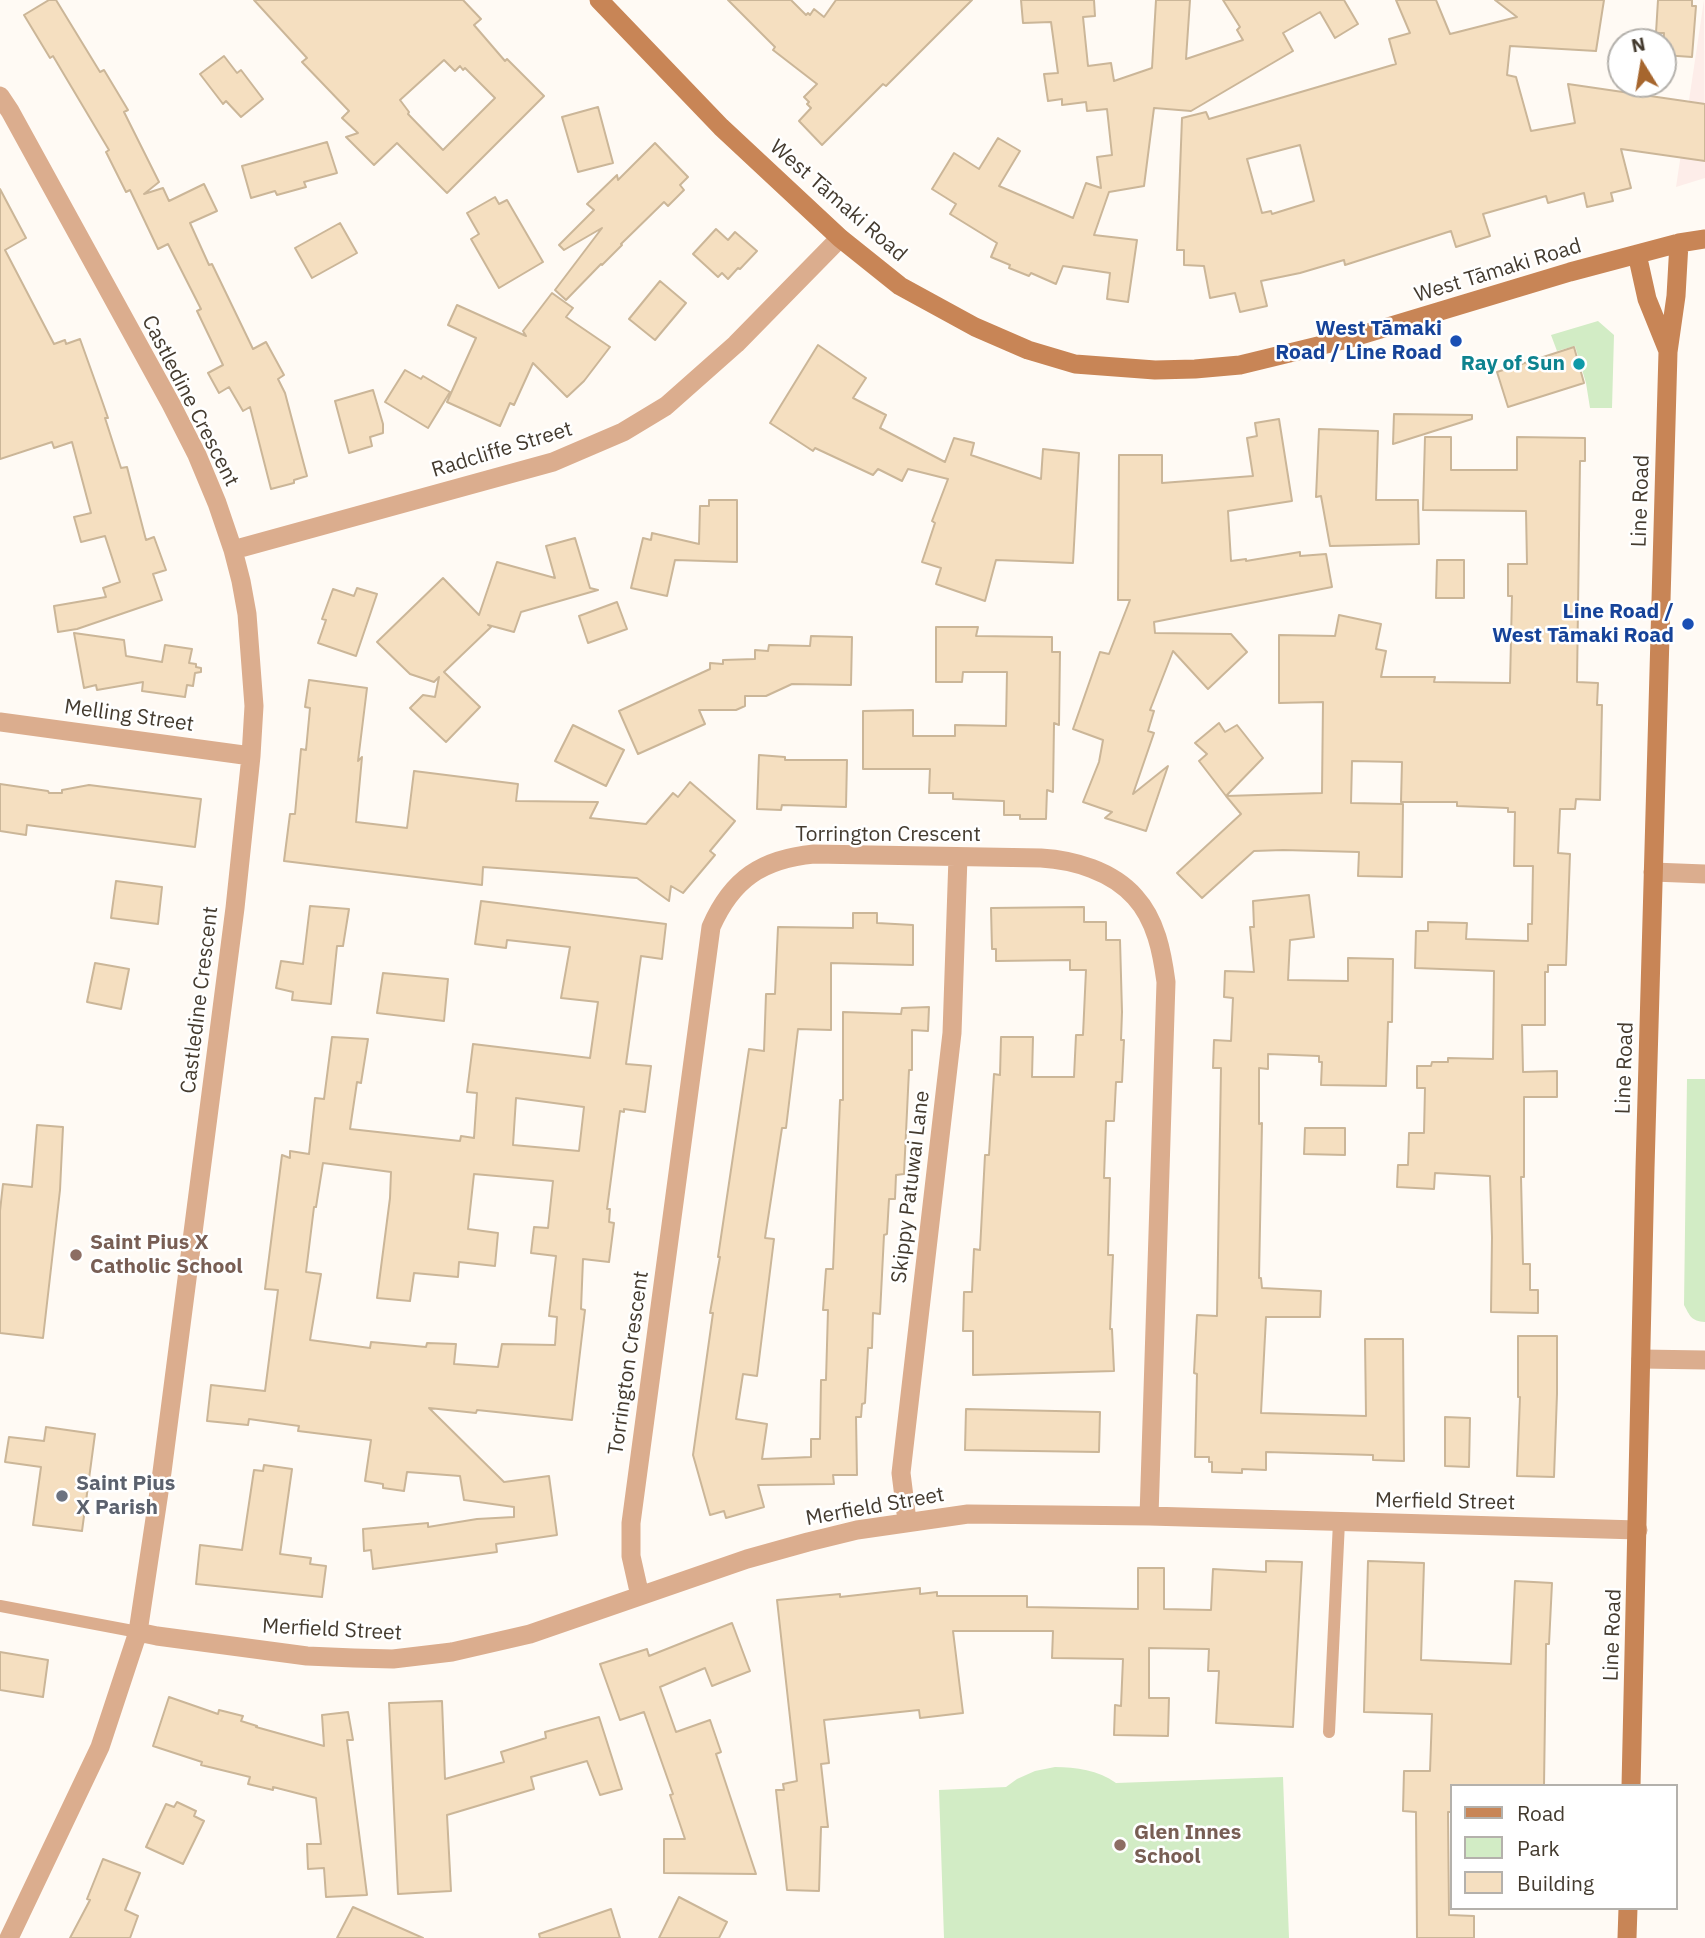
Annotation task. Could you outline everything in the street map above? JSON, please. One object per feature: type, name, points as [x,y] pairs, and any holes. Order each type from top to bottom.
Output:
[{"type":"main road","name":"West Tāmaki Road","points":[[598,0],[721,127],[839,238],[900,286],[975,327],[1028,350],[1075,364],[1155,370],[1240,365],[1440,312],[1570,272],[1678,243],[1705,239]]},
{"type":"main road","name":"Line Road","points":[[1631,1784],[1668,352],[1676,296],[1678,243]]},
{"type":"main road","name":"Line Road","points":[[1637,254],[1647,299],[1668,352]]},
{"type":"main road","points":[[1627,1938],[1628,1910]]},
{"type":"street","name":"Castledine Crescent","points":[[0,96],[197,455],[217,503],[233,550],[247,614],[254,706],[230,948],[162,1472],[138,1632],[100,1747],[9,1938]]},
{"type":"street","name":"Radcliffe Street","points":[[233,550],[553,462],[623,432],[666,406],[726,353],[839,238]]},
{"type":"street","name":"Melling Street","points":[[0,722],[251,756]]},
{"type":"street","name":"Torrington Crescent","points":[[640,1597],[631,1556],[631,1523],[707,946],[718,910],[740,883],[755,871],[792,856],[1054,859],[1074,862],[1096,870],[1135,896],[1154,930],[1162,954],[1166,982],[1149,1517]]},
{"type":"street","name":"Skippy Patuwai Lane","points":[[907,1521],[902,1487],[902,1460],[952,1033],[958,857]]},
{"type":"street","points":[[1653,872],[1705,874]]},
{"type":"street","points":[[1641,1359],[1705,1360]]},
{"type":"street","name":"Merfield Street","points":[[138,1632],[307,1656],[393,1659],[452,1652],[498,1642],[778,1550],[857,1530],[968,1514],[1638,1530]]},
{"type":"lane","points":[[1329,1732],[1339,1522]]},
{"type":"lane","points":[[0,1606],[138,1632]]},
{"type":"shaded area","points":[[1704,0],[1705,178],[1676,187]]},
{"type":"green space","points":[[1598,321],[1614,335],[1612,408],[1590,408],[1575,346],[1557,351],[1551,335]]},
{"type":"green space","points":[[1687,1079],[1705,1079],[1705,1322],[1692,1317],[1684,1305]]},
{"type":"green space","points":[[1055,1767],[1087,1770],[1116,1783],[1283,1777],[1289,1938],[944,1938],[939,1790],[1006,1787],[1035,1771]]},
{"type":"building","points":[[49,0],[56,0],[100,72],[104,70],[128,110],[124,112],[159,182],[144,194],[163,188],[169,201],[204,184],[217,211],[190,223],[253,349],[266,342],[284,375],[278,379],[285,393],[307,476],[294,480],[294,483],[271,489],[250,407],[243,411],[229,387],[219,393],[208,373],[223,365],[197,311],[201,309],[168,244],[158,249],[130,190],[126,192],[106,152],[109,150],[53,56],[50,58],[24,15]]},
{"type":"building","points":[[254,0],[463,0],[481,19],[474,25],[505,61],[507,59],[544,96],[447,193],[397,143],[374,165],[346,137],[358,133],[342,118],[349,111],[302,62],[307,58]],"holes":[[[444,60],[455,71],[460,66],[463,70],[465,68],[495,98],[443,150],[408,114],[400,100]]]},
{"type":"building","points":[[728,0],[791,0],[806,15],[810,15],[814,9],[824,17],[836,0],[972,0],[822,145],[799,121],[811,108],[804,97],[817,84],[773,50],[775,47]]},
{"type":"building","points":[[1021,0],[1094,0],[1095,16],[1083,17],[1088,66],[1111,63],[1114,81],[1152,68],[1156,0],[1190,0],[1186,59],[1243,40],[1237,30],[1240,27],[1223,0],[1344,0],[1358,24],[1335,38],[1320,12],[1283,33],[1293,51],[1191,111],[1154,108],[1144,186],[1109,192],[1094,235],[1137,240],[1128,302],[1107,299],[1110,273],[1063,266],[1056,284],[1031,273],[1029,276],[1009,268],[1010,265],[991,257],[997,243],[950,214],[956,204],[932,189],[954,153],[979,169],[998,138],[1020,151],[999,186],[1073,218],[1086,183],[1101,188],[1097,157],[1112,155],[1107,109],[1087,111],[1086,102],[1062,105],[1062,99],[1048,101],[1044,74],[1058,73],[1051,22],[1023,23]]},
{"type":"building","points":[[1396,0],[1436,0],[1450,34],[1517,17],[1495,0],[1604,0],[1596,51],[1510,46],[1507,75],[1516,77],[1531,131],[1575,123],[1568,84],[1607,90],[1607,98],[1664,98],[1705,104],[1705,161],[1621,149],[1631,188],[1611,193],[1613,201],[1587,207],[1584,193],[1548,203],[1546,196],[1483,214],[1490,236],[1456,247],[1451,231],[1345,265],[1344,260],[1261,281],[1267,306],[1240,312],[1235,293],[1210,298],[1204,266],[1184,265],[1184,250],[1177,250],[1182,118],[1206,112],[1209,119],[1396,64],[1389,39],[1410,33]],"holes":[[[1300,145],[1314,201],[1272,214],[1271,211],[1262,213],[1247,159]]]},
{"type":"building","points":[[1658,0],[1692,0],[1692,6],[1696,6],[1692,57],[1677,56],[1677,28],[1656,28]]},
{"type":"building","points":[[224,56],[237,73],[241,70],[263,99],[241,117],[226,101],[223,104],[200,74]]},
{"type":"building","points":[[598,107],[613,163],[578,172],[562,117]]},
{"type":"building","points":[[327,142],[337,173],[304,182],[306,187],[277,195],[275,191],[251,198],[242,166]]},
{"type":"building","points":[[655,143],[688,177],[680,185],[684,190],[668,206],[664,202],[566,300],[555,290],[602,228],[564,250],[559,245],[594,210],[587,204],[617,175],[618,180]]},
{"type":"building","points":[[0,189],[26,238],[5,250],[54,344],[65,340],[66,344],[80,339],[108,418],[105,418],[121,468],[127,467],[146,540],[154,537],[166,570],[153,574],[162,600],[77,629],[58,632],[54,606],[106,597],[103,588],[120,582],[105,536],[81,542],[74,517],[91,513],[72,442],[54,448],[52,442],[0,459]]},
{"type":"building","points":[[495,197],[499,204],[507,200],[543,262],[499,288],[471,239],[479,234],[467,213]]},
{"type":"building","points":[[340,223],[357,253],[312,278],[295,248]]},
{"type":"building","points":[[716,229],[728,240],[735,232],[757,251],[728,279],[722,273],[718,277],[693,254]]},
{"type":"building","points":[[660,281],[686,303],[655,340],[629,319]]},
{"type":"building","points":[[552,293],[573,308],[566,317],[610,347],[584,381],[567,397],[533,363],[514,405],[510,403],[500,426],[447,402],[476,338],[448,325],[457,305],[526,336],[523,331]]},
{"type":"building","points":[[818,345],[866,378],[853,398],[886,415],[880,428],[945,462],[954,438],[974,443],[971,455],[1041,479],[1043,449],[1079,453],[1073,563],[996,560],[985,601],[936,584],[941,568],[922,562],[935,523],[932,521],[948,479],[908,469],[902,481],[878,469],[873,475],[815,448],[813,451],[770,423]]},
{"type":"building","points":[[1574,347],[1584,383],[1508,407],[1497,372]]},
{"type":"building","points":[[405,370],[421,379],[423,376],[450,392],[428,428],[385,402]]},
{"type":"building","points":[[373,390],[383,433],[370,437],[372,446],[349,453],[335,401]]},
{"type":"building","points":[[1394,414],[1472,415],[1472,419],[1393,444]]},
{"type":"building","points":[[1279,419],[1292,501],[1228,511],[1231,561],[1300,552],[1300,556],[1326,554],[1332,587],[1154,622],[1155,633],[1231,634],[1247,652],[1208,689],[1173,651],[1150,710],[1154,711],[1148,731],[1154,733],[1133,794],[1168,766],[1146,831],[1105,818],[1112,812],[1083,802],[1099,762],[1103,740],[1073,729],[1100,652],[1109,654],[1130,600],[1118,600],[1119,455],[1162,455],[1162,483],[1253,476],[1247,438],[1257,436],[1255,423]]},
{"type":"building","points":[[1319,429],[1378,431],[1376,500],[1418,500],[1419,544],[1330,546],[1321,496],[1316,497]]},
{"type":"building","points":[[1425,437],[1451,437],[1451,470],[1517,470],[1517,437],[1585,438],[1585,461],[1580,461],[1577,682],[1598,683],[1597,705],[1602,705],[1600,800],[1576,799],[1575,809],[1560,809],[1558,853],[1570,854],[1566,965],[1548,965],[1548,972],[1545,972],[1545,1025],[1522,1025],[1523,1072],[1557,1071],[1557,1097],[1524,1097],[1524,1177],[1521,1177],[1523,1264],[1530,1264],[1530,1290],[1538,1290],[1538,1313],[1491,1312],[1490,1176],[1435,1173],[1434,1189],[1397,1187],[1398,1165],[1408,1165],[1409,1133],[1424,1133],[1425,1088],[1417,1088],[1417,1066],[1448,1062],[1448,1058],[1493,1059],[1494,971],[1415,968],[1416,931],[1428,931],[1428,922],[1467,923],[1466,939],[1528,941],[1528,924],[1532,924],[1533,866],[1514,866],[1515,812],[1508,812],[1508,808],[1457,806],[1457,802],[1401,802],[1402,762],[1352,761],[1351,803],[1403,804],[1402,877],[1358,876],[1359,852],[1283,850],[1254,851],[1202,898],[1177,873],[1241,814],[1226,796],[1322,793],[1323,702],[1279,703],[1279,635],[1335,636],[1339,615],[1381,624],[1376,649],[1386,651],[1381,677],[1435,677],[1434,682],[1510,683],[1512,596],[1508,596],[1508,564],[1527,564],[1526,511],[1423,510]]},
{"type":"building","points":[[709,500],[737,500],[737,562],[675,560],[667,596],[631,588],[643,538],[651,540],[652,533],[699,544],[700,506],[709,506]]},
{"type":"building","points":[[575,538],[590,588],[598,590],[521,612],[514,632],[488,625],[491,627],[444,672],[480,707],[446,742],[410,708],[423,695],[435,697],[439,677],[434,682],[410,674],[377,642],[443,578],[479,615],[497,562],[555,578],[546,546]]},
{"type":"building","points":[[1437,560],[1464,560],[1464,598],[1436,598]]},
{"type":"building","points":[[357,588],[377,594],[356,656],[318,643],[326,620],[322,619],[333,589],[354,596]]},
{"type":"building","points":[[617,602],[627,629],[588,643],[579,616]]},
{"type":"building","points":[[936,627],[978,627],[976,636],[1052,637],[1052,652],[1060,652],[1059,725],[1054,723],[1053,792],[1047,790],[1046,819],[1020,819],[1020,815],[1004,815],[1004,801],[953,799],[953,793],[929,793],[930,769],[863,769],[863,711],[913,710],[913,736],[955,736],[955,725],[1006,726],[1007,672],[963,672],[962,682],[936,682]]},
{"type":"building","points":[[74,633],[124,640],[126,656],[162,662],[165,645],[192,649],[189,663],[196,664],[196,667],[201,668],[201,672],[195,673],[193,686],[187,685],[185,697],[142,691],[143,682],[97,690],[96,685],[84,688]]},
{"type":"building","points":[[811,636],[852,637],[851,685],[792,684],[766,696],[745,696],[745,706],[736,710],[699,710],[705,724],[638,754],[619,711],[710,669],[710,663],[723,664],[723,660],[755,659],[755,650],[768,651],[769,645],[810,646]]},
{"type":"building","points":[[309,680],[367,688],[358,761],[362,757],[356,822],[407,828],[414,771],[518,784],[516,801],[598,802],[590,818],[646,824],[673,793],[678,797],[690,782],[735,821],[710,851],[715,855],[683,893],[671,886],[669,901],[637,878],[483,867],[482,885],[284,861],[290,814],[295,814],[301,749],[306,750],[310,708],[305,707]]},
{"type":"building","points":[[1219,723],[1225,732],[1237,725],[1263,758],[1226,796],[1199,761],[1207,754],[1195,743]]},
{"type":"building","points":[[573,725],[624,750],[606,786],[555,761]]},
{"type":"building","points":[[759,755],[785,757],[785,760],[847,760],[846,807],[782,805],[781,810],[757,809]]},
{"type":"building","points":[[0,784],[49,793],[62,793],[62,790],[89,785],[201,799],[195,847],[27,825],[26,835],[0,831]]},
{"type":"building","points":[[116,881],[162,887],[158,924],[111,918]]},
{"type":"building","points":[[1309,895],[1314,937],[1290,940],[1288,980],[1348,981],[1348,958],[1393,959],[1392,1022],[1388,1022],[1386,1086],[1321,1085],[1322,1062],[1319,1062],[1319,1056],[1268,1054],[1268,1069],[1259,1068],[1259,1124],[1262,1123],[1259,1278],[1262,1288],[1321,1291],[1320,1317],[1266,1317],[1261,1413],[1366,1416],[1365,1339],[1403,1339],[1404,1461],[1373,1460],[1373,1455],[1266,1452],[1266,1470],[1242,1469],[1242,1473],[1212,1472],[1209,1457],[1195,1457],[1197,1374],[1194,1373],[1197,1315],[1217,1316],[1221,1068],[1213,1068],[1214,1040],[1231,1041],[1233,998],[1224,997],[1225,971],[1254,972],[1250,927],[1254,927],[1253,901]]},
{"type":"building","points":[[481,901],[666,924],[662,959],[641,956],[626,1064],[651,1066],[645,1112],[624,1109],[624,1112],[620,1111],[607,1209],[610,1209],[609,1222],[614,1223],[609,1262],[583,1259],[581,1309],[585,1310],[572,1420],[429,1408],[504,1482],[549,1476],[557,1535],[496,1544],[497,1552],[373,1569],[371,1550],[364,1551],[363,1529],[428,1523],[428,1527],[477,1519],[514,1517],[514,1507],[464,1500],[460,1476],[407,1472],[404,1491],[383,1488],[383,1484],[365,1481],[371,1440],[298,1431],[299,1426],[249,1419],[248,1425],[207,1421],[211,1385],[265,1391],[278,1290],[265,1289],[282,1155],[290,1158],[290,1151],[309,1154],[315,1098],[324,1099],[332,1037],[368,1039],[361,1083],[357,1082],[350,1129],[460,1141],[461,1136],[474,1138],[477,1093],[467,1092],[473,1044],[590,1058],[598,1002],[561,998],[570,947],[507,940],[506,948],[475,944]],"holes":[[[516,1098],[584,1107],[579,1151],[513,1145]],[[323,1163],[391,1172],[377,1298],[410,1301],[414,1273],[458,1277],[459,1262],[495,1266],[498,1233],[468,1229],[474,1174],[553,1181],[548,1228],[534,1227],[531,1253],[556,1256],[549,1316],[557,1317],[555,1345],[502,1344],[498,1367],[454,1364],[456,1344],[427,1343],[426,1347],[371,1342],[370,1348],[310,1340],[321,1274],[306,1272],[314,1207]]]},
{"type":"building","points":[[310,906],[349,909],[343,946],[337,946],[331,1004],[292,1000],[293,992],[276,988],[281,961],[303,964]]},
{"type":"building","points":[[1084,907],[1084,922],[1106,922],[1106,940],[1120,940],[1121,1040],[1124,1040],[1122,1082],[1116,1082],[1114,1121],[1106,1121],[1104,1178],[1110,1178],[1108,1255],[1113,1255],[1110,1329],[1114,1371],[973,1375],[973,1331],[963,1331],[964,1292],[972,1292],[974,1249],[980,1250],[985,1155],[989,1155],[994,1074],[1000,1075],[1001,1037],[1033,1037],[1032,1077],[1074,1077],[1076,1035],[1083,1035],[1086,970],[1070,970],[1070,960],[996,961],[996,949],[992,949],[991,908]]},
{"type":"building","points":[[853,913],[877,913],[877,923],[913,925],[913,965],[831,963],[831,1030],[798,1029],[786,1128],[782,1128],[765,1238],[774,1239],[757,1376],[743,1374],[736,1419],[767,1424],[762,1459],[811,1457],[811,1439],[820,1439],[821,1380],[826,1380],[828,1310],[823,1310],[826,1269],[833,1269],[840,1100],[843,1100],[843,1012],[901,1014],[902,1008],[929,1007],[928,1031],[912,1030],[912,1070],[909,1070],[904,1174],[896,1175],[895,1199],[889,1199],[887,1234],[884,1235],[880,1314],[873,1313],[872,1348],[868,1348],[865,1403],[862,1404],[861,1417],[856,1417],[857,1475],[833,1475],[834,1484],[758,1485],[764,1507],[726,1518],[724,1511],[710,1515],[693,1455],[713,1313],[710,1313],[749,1049],[764,1051],[766,994],[775,994],[778,927],[853,928]]},
{"type":"building","points":[[95,963],[129,969],[121,1009],[87,1002]]},
{"type":"building","points":[[383,973],[448,979],[444,1021],[377,1013]]},
{"type":"building","points":[[37,1125],[63,1127],[60,1190],[43,1338],[0,1333],[0,1211],[3,1184],[32,1187]]},
{"type":"building","points":[[1305,1128],[1345,1128],[1345,1155],[1304,1154]]},
{"type":"building","points":[[1518,1336],[1557,1336],[1554,1477],[1517,1476],[1520,1397]]},
{"type":"building","points":[[966,1409],[1100,1412],[1099,1452],[965,1450]]},
{"type":"building","points":[[1445,1417],[1470,1418],[1469,1467],[1445,1466]]},
{"type":"building","name":"Saint Pius X Parish","points":[[46,1427],[95,1434],[82,1531],[33,1525],[41,1467],[5,1462],[9,1437],[44,1441]]},
{"type":"building","points":[[264,1465],[292,1469],[280,1554],[311,1558],[310,1564],[326,1566],[322,1597],[196,1584],[200,1545],[242,1550],[254,1470],[263,1471]]},
{"type":"building","points":[[1266,1561],[1302,1562],[1293,1727],[1216,1723],[1219,1671],[1208,1671],[1209,1649],[1149,1648],[1149,1698],[1169,1698],[1168,1736],[1114,1735],[1115,1705],[1121,1706],[1123,1659],[1052,1658],[1053,1631],[953,1631],[963,1713],[920,1718],[919,1710],[824,1720],[829,1763],[821,1764],[828,1827],[821,1827],[819,1891],[787,1890],[776,1790],[784,1790],[783,1784],[797,1781],[777,1600],[840,1594],[840,1597],[920,1588],[920,1594],[937,1592],[937,1596],[1027,1596],[1027,1607],[1138,1609],[1138,1568],[1164,1568],[1164,1609],[1211,1610],[1213,1569],[1266,1572]]},
{"type":"building","points":[[1368,1561],[1424,1563],[1421,1660],[1511,1664],[1515,1581],[1552,1583],[1549,1644],[1546,1644],[1544,1784],[1450,1784],[1449,1915],[1474,1916],[1474,1938],[1417,1938],[1416,1812],[1403,1811],[1404,1771],[1430,1771],[1432,1714],[1364,1712]]},
{"type":"building","points":[[732,1623],[750,1671],[712,1686],[705,1668],[660,1687],[676,1732],[710,1720],[721,1752],[716,1754],[756,1874],[664,1873],[664,1839],[685,1839],[670,1795],[673,1794],[644,1712],[620,1720],[600,1664],[647,1649],[649,1656]]},
{"type":"building","points":[[0,1652],[48,1660],[43,1697],[0,1690]]},
{"type":"building","points":[[169,1697],[218,1714],[219,1710],[243,1716],[241,1721],[256,1727],[324,1746],[322,1715],[348,1712],[353,1740],[347,1740],[367,1895],[326,1897],[324,1868],[308,1869],[307,1844],[321,1844],[316,1798],[273,1787],[273,1790],[248,1784],[250,1777],[201,1765],[202,1762],[153,1746]]},
{"type":"building","points":[[442,1701],[445,1779],[504,1762],[501,1752],[546,1738],[545,1732],[599,1717],[622,1789],[600,1795],[587,1761],[531,1777],[534,1789],[447,1815],[451,1891],[398,1894],[389,1703]]},
{"type":"building","points":[[177,1802],[196,1811],[194,1816],[204,1821],[183,1864],[146,1847],[166,1804],[174,1807]]},
{"type":"building","points":[[103,1859],[140,1873],[125,1910],[138,1916],[130,1938],[70,1938],[90,1900],[87,1899]]},
{"type":"building","points":[[679,1897],[727,1922],[719,1938],[659,1938]]},
{"type":"building","points":[[353,1907],[423,1938],[337,1938]]},
{"type":"building","points":[[611,1909],[620,1938],[540,1938],[539,1934]]},
{"type":"place","name":"West Tāmaki Road / Line Road","points":[[1456,341]]},
{"type":"place","name":"Ray of Sun","points":[[1579,364]]},
{"type":"place","name":"Line Road / West Tāmaki Road","points":[[1688,624]]},
{"type":"place","name":"Saint Pius X Catholic School","points":[[76,1255]]},
{"type":"place","name":"Saint Pius X Parish","points":[[62,1496]]},
{"type":"place","name":"Glen Innes School","points":[[1120,1845]]}]
